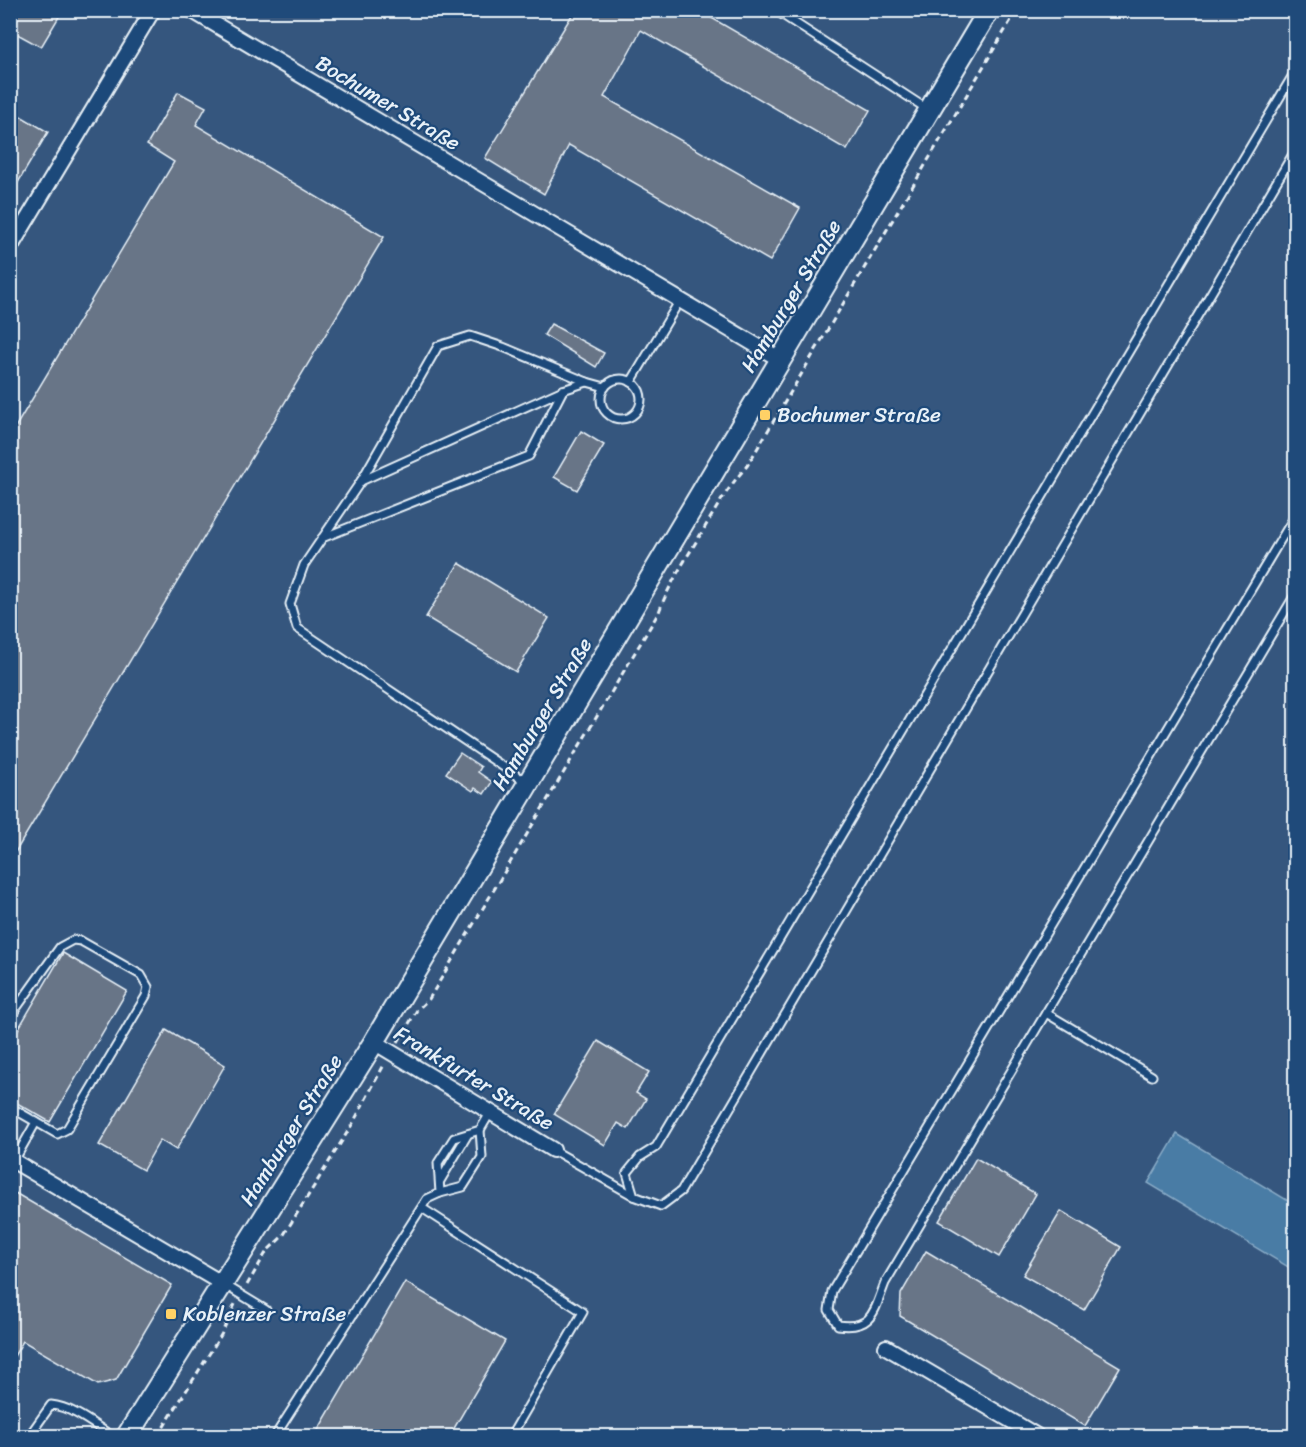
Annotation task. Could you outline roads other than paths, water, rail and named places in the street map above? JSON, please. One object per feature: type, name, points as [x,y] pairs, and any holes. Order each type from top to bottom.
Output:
[{"type":"street","points":[[10,248],[153,10]]},
{"type":"street","name":"Bochumer Straße","points":[[191,10],[780,360]]},
{"type":"street","name":"Hamburger Straße","points":[[127,1437],[374,1042],[988,10]]},
{"type":"street","name":"Frankfurter Straße","points":[[374,1042],[553,1150]]},
{"type":"street","points":[[12,1160],[223,1284]]},
{"type":"street","points":[[886,1347],[1037,1437]]},
{"type":"lane","points":[[775,10],[929,110]]},
{"type":"lane","points":[[634,1196],[627,1173],[640,1157],[656,1147],[1296,70]]},
{"type":"lane","points":[[553,1150],[634,1196],[661,1206],[681,1191],[1296,148]]},
{"type":"lane","points":[[631,382],[680,300]]},
{"type":"lane","points":[[528,784],[297,628],[290,604],[304,565],[361,481],[438,346],[470,336],[503,346],[587,382],[605,387]]},
{"type":"lane","points":[[622,379],[631,382],[638,389],[641,398],[639,407],[633,415],[615,418],[607,413],[602,405],[601,395],[612,381],[622,379]]},
{"type":"lane","points":[[361,481],[563,390],[587,382]]},
{"type":"lane","points":[[320,539],[529,456],[563,390]]},
{"type":"lane","points":[[1296,514],[832,1291],[829,1310],[838,1325],[855,1327],[871,1317],[885,1283],[1296,593]]},
{"type":"lane","points":[[10,1017],[60,947],[73,940],[81,941],[141,975],[148,987],[146,996],[67,1129],[57,1134],[10,1107]]},
{"type":"lane","points":[[1046,1013],[1152,1076]]},
{"type":"lane","points":[[275,1437],[427,1199],[463,1187],[482,1157],[480,1130],[489,1113]]},
{"type":"lane","points":[[12,1160],[36,1122]]},
{"type":"lane","points":[[440,1193],[438,1163],[454,1138],[480,1130]]},
{"type":"lane","points":[[422,1208],[583,1312],[511,1437]]},
{"type":"lane","points":[[223,1284],[266,1311]]},
{"type":"lane","points":[[29,1437],[51,1405],[69,1410],[112,1437]]},
{"type":"place","name":"Bochumer Straße","points":[[765,415]]},
{"type":"place","name":"Koblenzer Straße","points":[[171,1314]]}]
